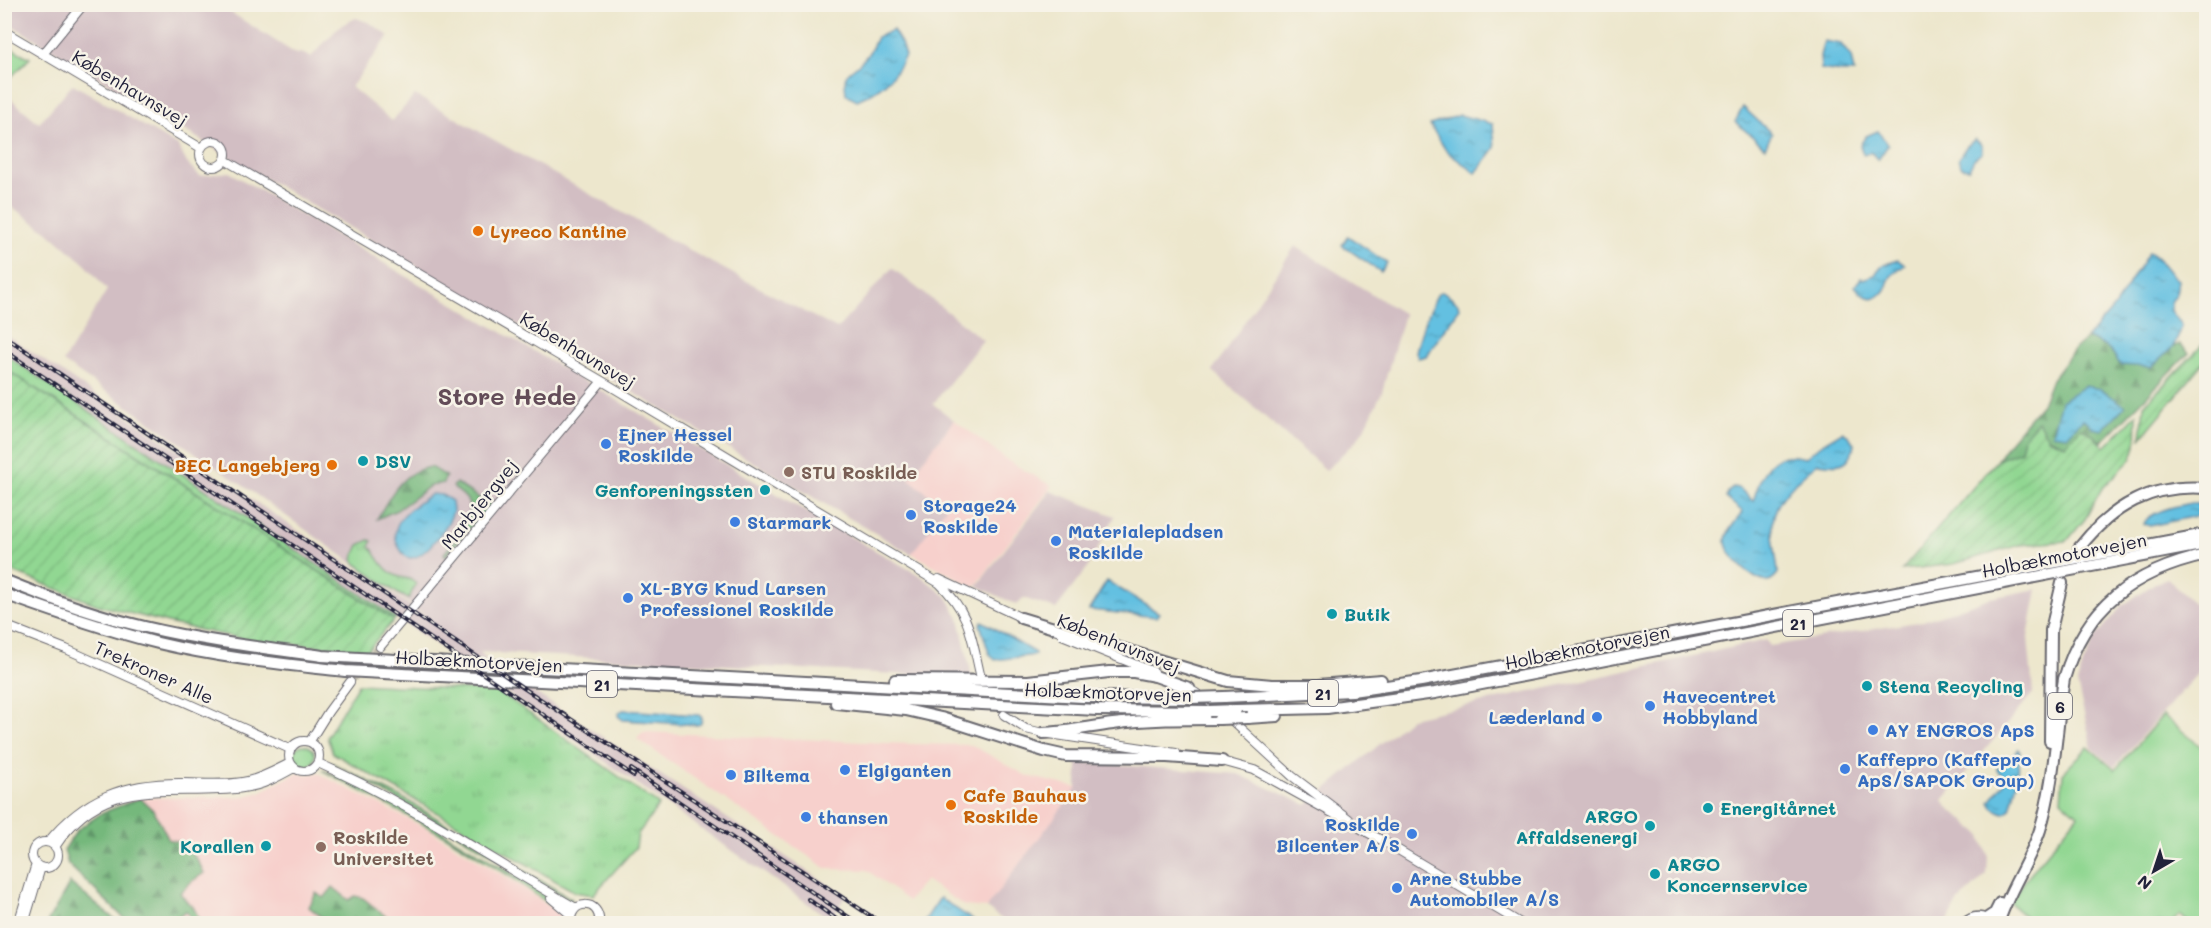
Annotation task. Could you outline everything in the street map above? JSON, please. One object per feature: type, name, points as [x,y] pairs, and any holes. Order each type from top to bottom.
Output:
[{"type":"highway","points":[[2079,548],[2106,518],[2146,495],[2170,488],[2206,488]]},
{"type":"highway","name":"Holbækmotorvejen","points":[[4,580],[69,604],[144,627],[245,646],[322,656],[1083,697],[1190,693],[1224,697],[1352,691],[1421,681],[2206,534]]},
{"type":"highway","name":"Holbækmotorvejen","points":[[4,594],[159,643],[244,659],[345,671],[1097,710],[1209,711],[1327,708],[1435,693],[2206,544]]},
{"type":"highway","name":"6","points":[[1998,924],[2027,863],[2039,831],[2052,777],[2064,679],[2079,641],[2091,620],[2123,589],[2150,573],[2206,555]]},
{"type":"highway","name":"6","points":[[1989,921],[2022,862],[2032,839],[2042,801],[2050,732],[2051,630],[2062,584]]},
{"type":"highway","points":[[4,601],[22,608],[47,609]]},
{"type":"highway","points":[[1021,618],[1228,681],[1272,685],[1318,685],[1394,680],[1421,681]]},
{"type":"highway","points":[[794,681],[842,678],[972,682],[1028,681],[1109,672],[1134,672],[1155,676],[1190,693]]},
{"type":"highway","points":[[783,694],[820,702],[906,711],[941,718],[1066,756],[1222,760]]},
{"type":"highway","points":[[1044,733],[1067,732],[1157,719],[1247,718],[1362,708],[1389,700]]},
{"type":"main road","points":[[43,54],[84,4]]},
{"type":"main road","name":"Københavnsvej","points":[[4,31],[201,148]]},
{"type":"main road","points":[[208,141],[218,142],[224,148],[225,160],[217,167],[207,166],[201,160],[201,148],[208,141]]},
{"type":"main road","name":"Københavnsvej","points":[[225,160],[602,381],[939,583],[962,609],[969,626],[980,675]]},
{"type":"main road","name":"Marbjergvej","points":[[380,647],[602,381]]},
{"type":"main road","name":"Københavnsvej","points":[[916,568],[1021,618],[1166,677],[1190,693],[1214,704],[1292,776],[1378,839]]},
{"type":"main road","name":"Trekroner Alle","points":[[4,625],[66,649],[290,749]]},
{"type":"main road","points":[[310,741],[350,682]]},
{"type":"main road","name":"Københavnsvej","points":[[1004,715],[1026,729],[1044,733],[1222,760],[1254,770],[1378,839],[1522,924]]},
{"type":"main road","points":[[52,845],[70,818],[104,796],[120,790],[139,785],[231,784],[248,781],[292,765],[307,771],[313,769],[318,763],[319,751],[310,741],[298,741],[290,749],[292,765]]},
{"type":"main road","points":[[318,763],[408,808],[465,841],[542,889],[573,916],[583,905],[593,907],[599,914],[599,924]]},
{"type":"main road","points":[[39,844],[52,845],[58,854],[55,863],[48,867],[39,865],[33,857],[35,848],[39,844]]},
{"type":"main road","points":[[18,924],[39,865]]},
{"type":"main road","points":[[24,924],[39,865]]},
{"type":"main road","name":"6","points":[[1964,924],[1973,917],[1989,921]]},
{"type":"shaded area","points":[[4,5],[219,5],[296,54],[301,53],[311,57],[340,26],[356,18],[370,23],[389,36],[351,87],[392,121],[415,95],[692,252],[837,329],[892,268],[983,340],[933,404],[954,420],[909,479],[946,508],[911,554],[237,162],[5,21]]},
{"type":"shaded area","points":[[73,84],[178,146],[187,163],[200,176],[229,172],[819,519],[921,576],[947,597],[959,618],[972,678],[480,652],[487,660],[459,660],[5,354],[5,334],[445,629],[258,496],[63,362],[107,290],[86,265],[52,235],[5,202],[4,93],[39,123]]},
{"type":"shaded area","points":[[1295,246],[1404,314],[1382,392],[1366,426],[1356,441],[1326,470],[1212,371]]},
{"type":"shaded area","points":[[954,420],[1010,462],[1052,486],[974,588],[870,530]]},
{"type":"shaded area","name":"Materialepladsen Roskilde","points":[[1050,491],[1115,516],[1088,567],[1056,609],[1023,598],[1017,605],[977,586]]},
{"type":"shaded area","points":[[2168,579],[2206,615],[2206,664],[2114,767],[2092,748],[2077,683],[2096,636],[2123,605],[2155,583]]},
{"type":"shaded area","points":[[2037,589],[2028,637],[2033,693],[1943,800],[1980,834],[1988,855],[1987,874],[1958,902],[1947,923],[1009,924],[986,908],[1077,788],[1077,762],[1238,774],[1307,805],[1411,718],[1766,640],[1770,646],[1923,621],[1990,598]]},
{"type":"shaded area","points":[[497,686],[526,687],[846,896],[830,919]]},
{"type":"shaded area","points":[[643,732],[972,745],[1027,776],[1078,788],[986,908],[965,906],[925,880],[908,901],[867,870],[827,869],[637,739]]},
{"type":"shaded area","name":"Roskilde Universitet","points":[[297,773],[305,775],[318,773],[429,830],[522,887],[561,915],[565,923],[168,923],[186,911],[188,903],[180,893],[201,867],[169,840],[154,811],[140,798],[241,797],[260,792]]},
{"type":"green space","points":[[5,45],[30,58],[5,83]]},
{"type":"green space","points":[[2087,338],[2107,348],[2120,365],[2180,344],[2189,353],[2102,442],[2093,435],[2065,445],[2048,438],[2024,437],[2021,451],[1997,460],[2043,402],[2052,379],[2074,350]]},
{"type":"green space","points":[[2206,341],[2206,360],[2141,438],[2144,405]]},
{"type":"green space","points":[[4,354],[396,618],[394,620],[5,369]]},
{"type":"green space","points":[[5,369],[394,620],[367,651],[248,640],[98,605],[5,569]]},
{"type":"green space","points":[[2137,414],[2136,446],[2132,458],[2101,490],[2085,519],[2067,541],[2020,545],[1954,564],[1902,570],[1997,460],[2021,451],[2024,437],[2038,421],[2048,438],[2065,445],[2081,428],[2093,435],[2105,447]]},
{"type":"green space","points":[[431,467],[446,476],[443,483],[430,486],[397,510],[377,519],[392,493],[405,479],[412,473]]},
{"type":"green space","points":[[456,483],[482,500],[493,501],[446,556],[444,554],[460,534],[469,514],[467,500],[453,487]]},
{"type":"green space","points":[[369,540],[372,541],[370,546],[388,571],[412,580],[416,584],[409,598],[400,595],[355,563],[353,558],[359,545]]},
{"type":"green space","points":[[358,684],[498,691],[659,805],[638,834],[636,847],[593,895],[575,892],[333,753],[327,737]]},
{"type":"green space","points":[[2163,715],[2206,751],[2206,923],[2189,923],[2180,915],[2171,923],[2032,923],[2010,903],[2025,880],[2078,815],[2061,800],[2063,773],[2088,747],[2115,770]]},
{"type":"green space","points":[[300,745],[308,745],[315,752],[315,760],[308,767],[300,767],[293,760],[293,752]]},
{"type":"green space","points":[[330,762],[406,800],[572,899],[571,901],[422,813]]},
{"type":"green space","points":[[322,770],[360,785],[415,815],[518,877],[564,911],[562,913],[513,878],[451,839]]},
{"type":"green space","points":[[140,798],[154,811],[169,840],[185,847],[195,857],[204,873],[180,893],[192,905],[200,920],[194,923],[186,911],[168,923],[129,923],[68,864],[64,850],[77,830],[102,813]]},
{"type":"green space","points":[[70,883],[119,923],[47,923]]},
{"type":"green space","points":[[333,887],[349,900],[355,896],[363,898],[394,923],[329,923],[309,907],[316,893],[324,898]]},
{"type":"water","points":[[893,30],[901,43],[905,56],[896,71],[880,88],[857,100],[846,94],[847,74],[866,56],[877,37]]},
{"type":"water","points":[[1824,41],[1841,44],[1851,57],[1854,72],[1821,69],[1820,56]]},
{"type":"water","points":[[1743,107],[1772,134],[1765,147],[1735,122]]},
{"type":"water","points":[[1460,115],[1493,124],[1495,148],[1476,173],[1447,152],[1430,125]]},
{"type":"water","points":[[1878,131],[1888,145],[1878,160],[1871,152],[1863,154],[1860,145],[1866,136]]},
{"type":"water","points":[[1975,139],[1982,145],[1982,153],[1974,159],[1969,169],[1962,167],[1958,159]]},
{"type":"water","points":[[1348,236],[1387,263],[1381,272],[1342,245]]},
{"type":"water","points":[[2149,252],[2158,258],[2178,280],[2176,295],[2171,302],[2171,311],[2182,325],[2180,333],[2167,353],[2151,367],[2120,365],[2107,347],[2087,338],[2114,307]]},
{"type":"water","points":[[1898,260],[1905,265],[1893,274],[1879,296],[1870,298],[1862,294],[1855,286],[1861,278],[1875,275],[1884,265]]},
{"type":"water","points":[[1440,292],[1444,292],[1458,304],[1459,309],[1426,356],[1418,358],[1416,352],[1423,326]]},
{"type":"water","points":[[2084,386],[2101,389],[2125,406],[2102,430],[2093,428],[2083,419],[2067,436],[2052,434],[2061,401]]},
{"type":"water","points":[[1842,432],[1849,436],[1854,444],[1850,457],[1847,461],[1832,465],[1818,463],[1784,496],[1778,504],[1773,521],[1778,573],[1769,581],[1755,577],[1741,566],[1727,546],[1728,533],[1743,512],[1726,498],[1728,492],[1734,487],[1740,489],[1753,501],[1764,472],[1775,460],[1783,456],[1805,458]]},
{"type":"water","points":[[432,494],[442,495],[452,501],[451,517],[430,547],[417,557],[407,557],[401,551],[396,538],[396,530],[410,509]]},
{"type":"water","points":[[2191,503],[2206,503],[2206,514],[2150,526],[2144,524],[2157,512]]},
{"type":"water","points":[[1107,581],[1159,613],[1156,617],[1089,610]]},
{"type":"water","points":[[982,621],[1035,655],[995,660],[989,653],[980,624]]},
{"type":"water","points":[[623,710],[699,715],[702,718],[698,725],[623,720],[618,716]]},
{"type":"water","points":[[2018,749],[2020,752],[2017,782],[2010,809],[2004,813],[1992,806],[1990,802],[2006,777],[1997,768],[2005,764]]},
{"type":"water","points":[[940,898],[977,923],[923,923]]},
{"type":"waterway","points":[[4,564],[11,571]]},
{"type":"tunnel","points":[[350,682],[380,647]]},
{"type":"railway","points":[[4,336],[522,687],[883,924]]},
{"type":"railway","points":[[4,350],[634,776]]},
{"type":"railway","points":[[631,769],[859,924]]},
{"type":"railway","points":[[808,899],[843,924]]},
{"type":"place","name":"Lyreco Kantine","points":[[478,231]]},
{"type":"place","name":"Ejner Hessel Roskilde","points":[[606,444]]},
{"type":"place","name":"DSV","points":[[363,461]]},
{"type":"place","name":"BEC Langebjerg","points":[[332,465]]},
{"type":"place","name":"STU Roskilde","points":[[789,472]]},
{"type":"place","name":"Genforeningssten","points":[[765,490]]},
{"type":"place","name":"Storage24 Roskilde","points":[[911,515]]},
{"type":"place","name":"Starmark","points":[[735,522]]},
{"type":"place","name":"Materialepladsen Roskilde","points":[[1056,541]]},
{"type":"place","name":"XL-BYG Knud Larsen Professionel Roskilde","points":[[628,598]]},
{"type":"place","name":"Butik","points":[[1332,614]]},
{"type":"place","name":"Stena Recycling","points":[[1867,686]]},
{"type":"place","name":"Havecentret Hobbyland","points":[[1650,706]]},
{"type":"place","name":"Læderland","points":[[1597,717]]},
{"type":"place","name":"AY ENGROS ApS","points":[[1873,730]]},
{"type":"place","name":"Kaffepro (Kaffepro ApS/SAPOK Group)","points":[[1845,769]]},
{"type":"place","name":"Elgiganten","points":[[845,770]]},
{"type":"place","name":"Biltema","points":[[731,775]]},
{"type":"place","name":"Cafe Bauhaus Roskilde","points":[[951,805]]},
{"type":"place","name":"Energitårnet","points":[[1708,808]]},
{"type":"place","name":"thansen","points":[[806,817]]},
{"type":"place","name":"ARGO Affaldsenergi","points":[[1650,826]]},
{"type":"place","name":"Roskilde Bilcenter A/S","points":[[1412,834]]},
{"type":"place","name":"Korallen","points":[[266,846]]},
{"type":"place","name":"Roskilde Universitet","points":[[321,847]]},
{"type":"place","name":"ARGO Koncernservice","points":[[1655,874]]},
{"type":"place","name":"Arne Stubbe Automobiler A/S","points":[[1397,888]]},
{"type":"district","name":"Store Hede","points":[[507,395]]}]
